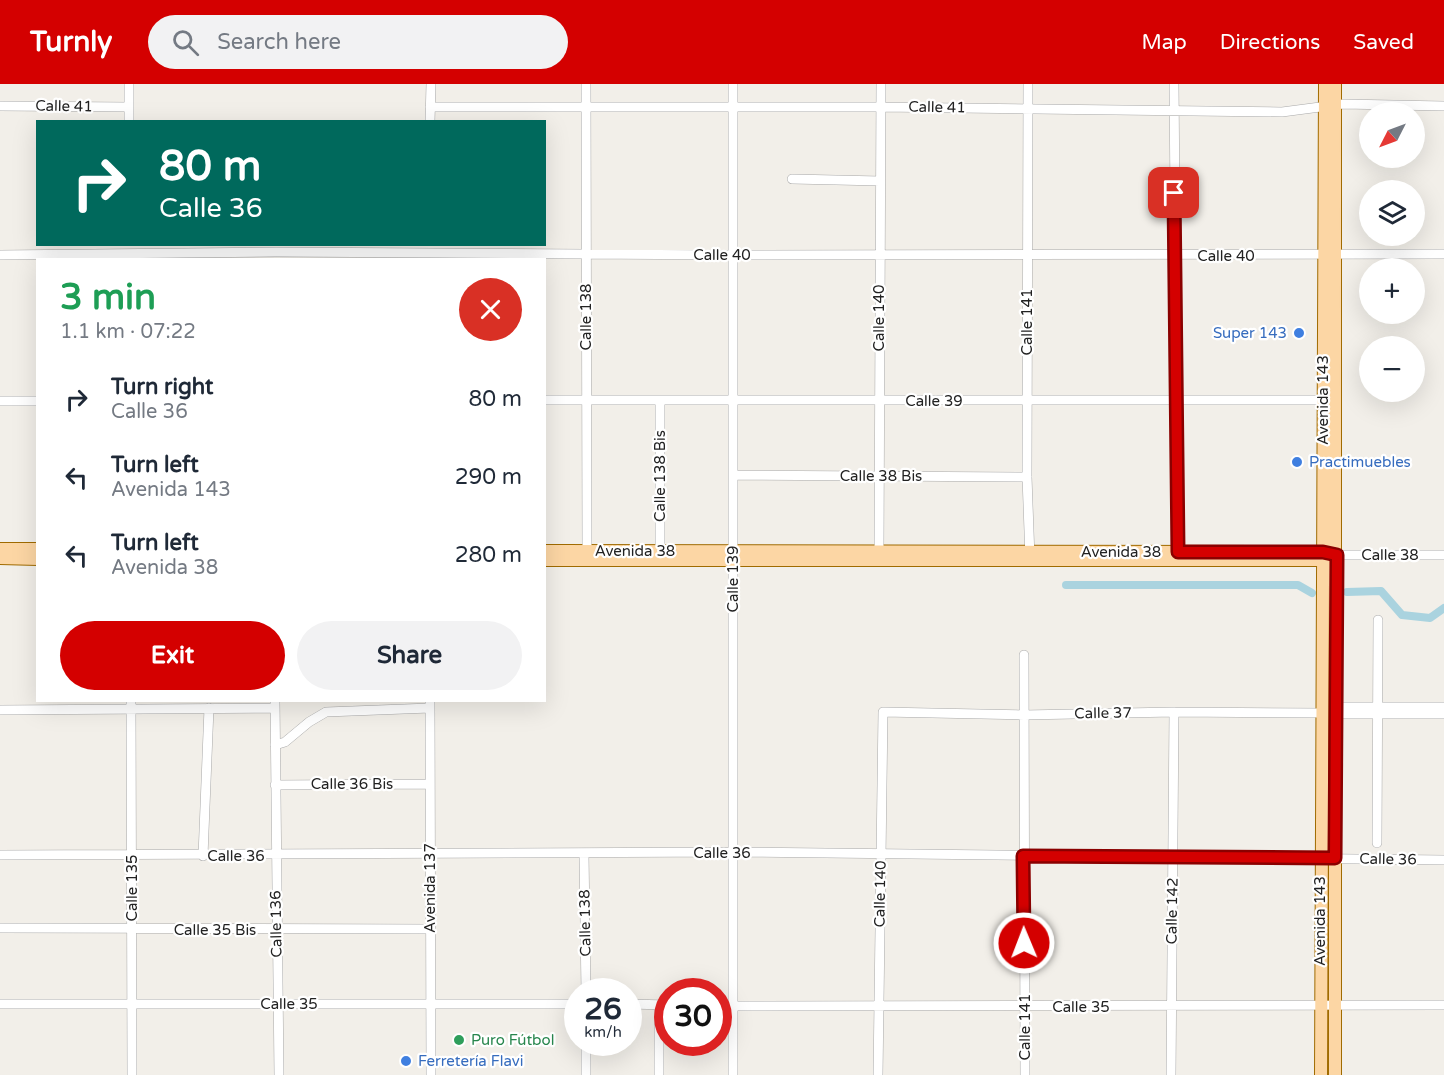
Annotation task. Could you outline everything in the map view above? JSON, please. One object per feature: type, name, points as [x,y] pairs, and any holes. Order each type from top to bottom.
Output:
[{"type":"main road","name":"Avenida 143","points":[[1324,84],[1330,105]]},
{"type":"main road","name":"Avenida 143","points":[[1321,1075],[1320,857],[1331,712],[1337,555],[1330,256],[1330,105],[1335,84]]},
{"type":"main road","name":"Avenida 143","points":[[1330,256],[1323,400],[1322,556],[1331,712],[1335,858],[1335,1075]]},
{"type":"main road","points":[[0,549],[36,549]]},
{"type":"main road","name":"Avenida 38","points":[[546,551],[660,551],[733,556],[1337,555]]},
{"type":"main road","name":"Avenida 38","points":[[546,560],[879,551],[1030,556],[1178,552],[1322,556]]},
{"type":"main road","points":[[0,558],[36,559]]},
{"type":"street","points":[[129,84],[129,120]]},
{"type":"street","points":[[430,120],[431,84]]},
{"type":"street","name":"Calle 138","points":[[586,84],[587,551]]},
{"type":"street","name":"Calle 139","points":[[733,84],[733,1075]]},
{"type":"street","name":"Calle 140","points":[[879,551],[881,84]]},
{"type":"street","name":"Calle 141","points":[[1028,84],[1027,477],[1030,556]]},
{"type":"street","points":[[1174,84],[1174,402],[1178,552]]},
{"type":"street","name":"Calle 41","points":[[430,107],[881,107],[1282,112],[1330,105],[1444,106]]},
{"type":"street","name":"Calle 41","points":[[0,106],[129,107]]},
{"type":"street","points":[[792,179],[880,181]]},
{"type":"street","name":"Calle 40","points":[[0,255],[57,257],[129,252],[277,256],[431,253],[1174,256],[1444,254]]},
{"type":"street","name":"Calle 39","points":[[546,400],[1174,402],[1323,400]]},
{"type":"street","points":[[0,401],[36,401]]},
{"type":"street","name":"Calle 138 Bis","points":[[660,401],[660,551]]},
{"type":"street","name":"Calle 38 Bis","points":[[734,475],[1027,477]]},
{"type":"street","name":"Calle 38","points":[[1337,555],[1444,555]]},
{"type":"street","points":[[1377,843],[1378,620]]},
{"type":"street","name":"Calle 141","points":[[1024,655],[1024,1075]]},
{"type":"street","points":[[0,710],[131,704],[209,708],[275,704]]},
{"type":"street","name":"Calle 135","points":[[131,704],[132,1075]]},
{"type":"street","name":"Calle 136","points":[[275,704],[279,1075]]},
{"type":"street","points":[[275,745],[285,742],[326,711],[430,704]]},
{"type":"street","name":"Avenida 137","points":[[430,704],[431,1075]]},
{"type":"street","points":[[1376,711],[1444,707]]},
{"type":"street","points":[[203,856],[209,708]]},
{"type":"street","points":[[1376,711],[1444,714]]},
{"type":"street","name":"Calle 37","points":[[884,712],[1024,715],[1376,711]]},
{"type":"street","name":"Calle 140","points":[[878,1075],[884,712]]},
{"type":"street","name":"Calle 142","points":[[1171,1075],[1174,712]]},
{"type":"street","name":"Calle 36 Bis","points":[[275,784],[430,784]]},
{"type":"street","name":"Calle 36","points":[[0,855],[132,857],[733,852],[1444,860]]},
{"type":"street","name":"Calle 138","points":[[584,854],[586,978]]},
{"type":"street","name":"Calle 35 Bis","points":[[0,927],[132,930],[430,929]]},
{"type":"street","name":"Calle 35","points":[[0,1004],[564,1004]]},
{"type":"street","name":"Calle 35","points":[[734,1006],[1321,1007],[1444,1005]]},
{"type":"street","points":[[586,1056],[586,1075]]},
{"type":"street","points":[[659,1075],[660,1056]]},
{"type":"waterway","points":[[1066,585],[1298,585],[1312,593]]},
{"type":"waterway","points":[[1347,592],[1381,591],[1402,615],[1430,618],[1444,608]]},
{"type":"place","name":"Super 143","points":[[1299,333]]},
{"type":"place","name":"Practimuebles","points":[[1297,462]]},
{"type":"place","name":"Puro Fútbol","points":[[459,1040]]},
{"type":"place","name":"Ferretería Flavi","points":[[406,1061]]},
{"type":"route","points":[[1024,943],[1023,856],[1335,858],[1337,555],[1323,552],[1178,552],[1174,402],[1174,193]]}]
